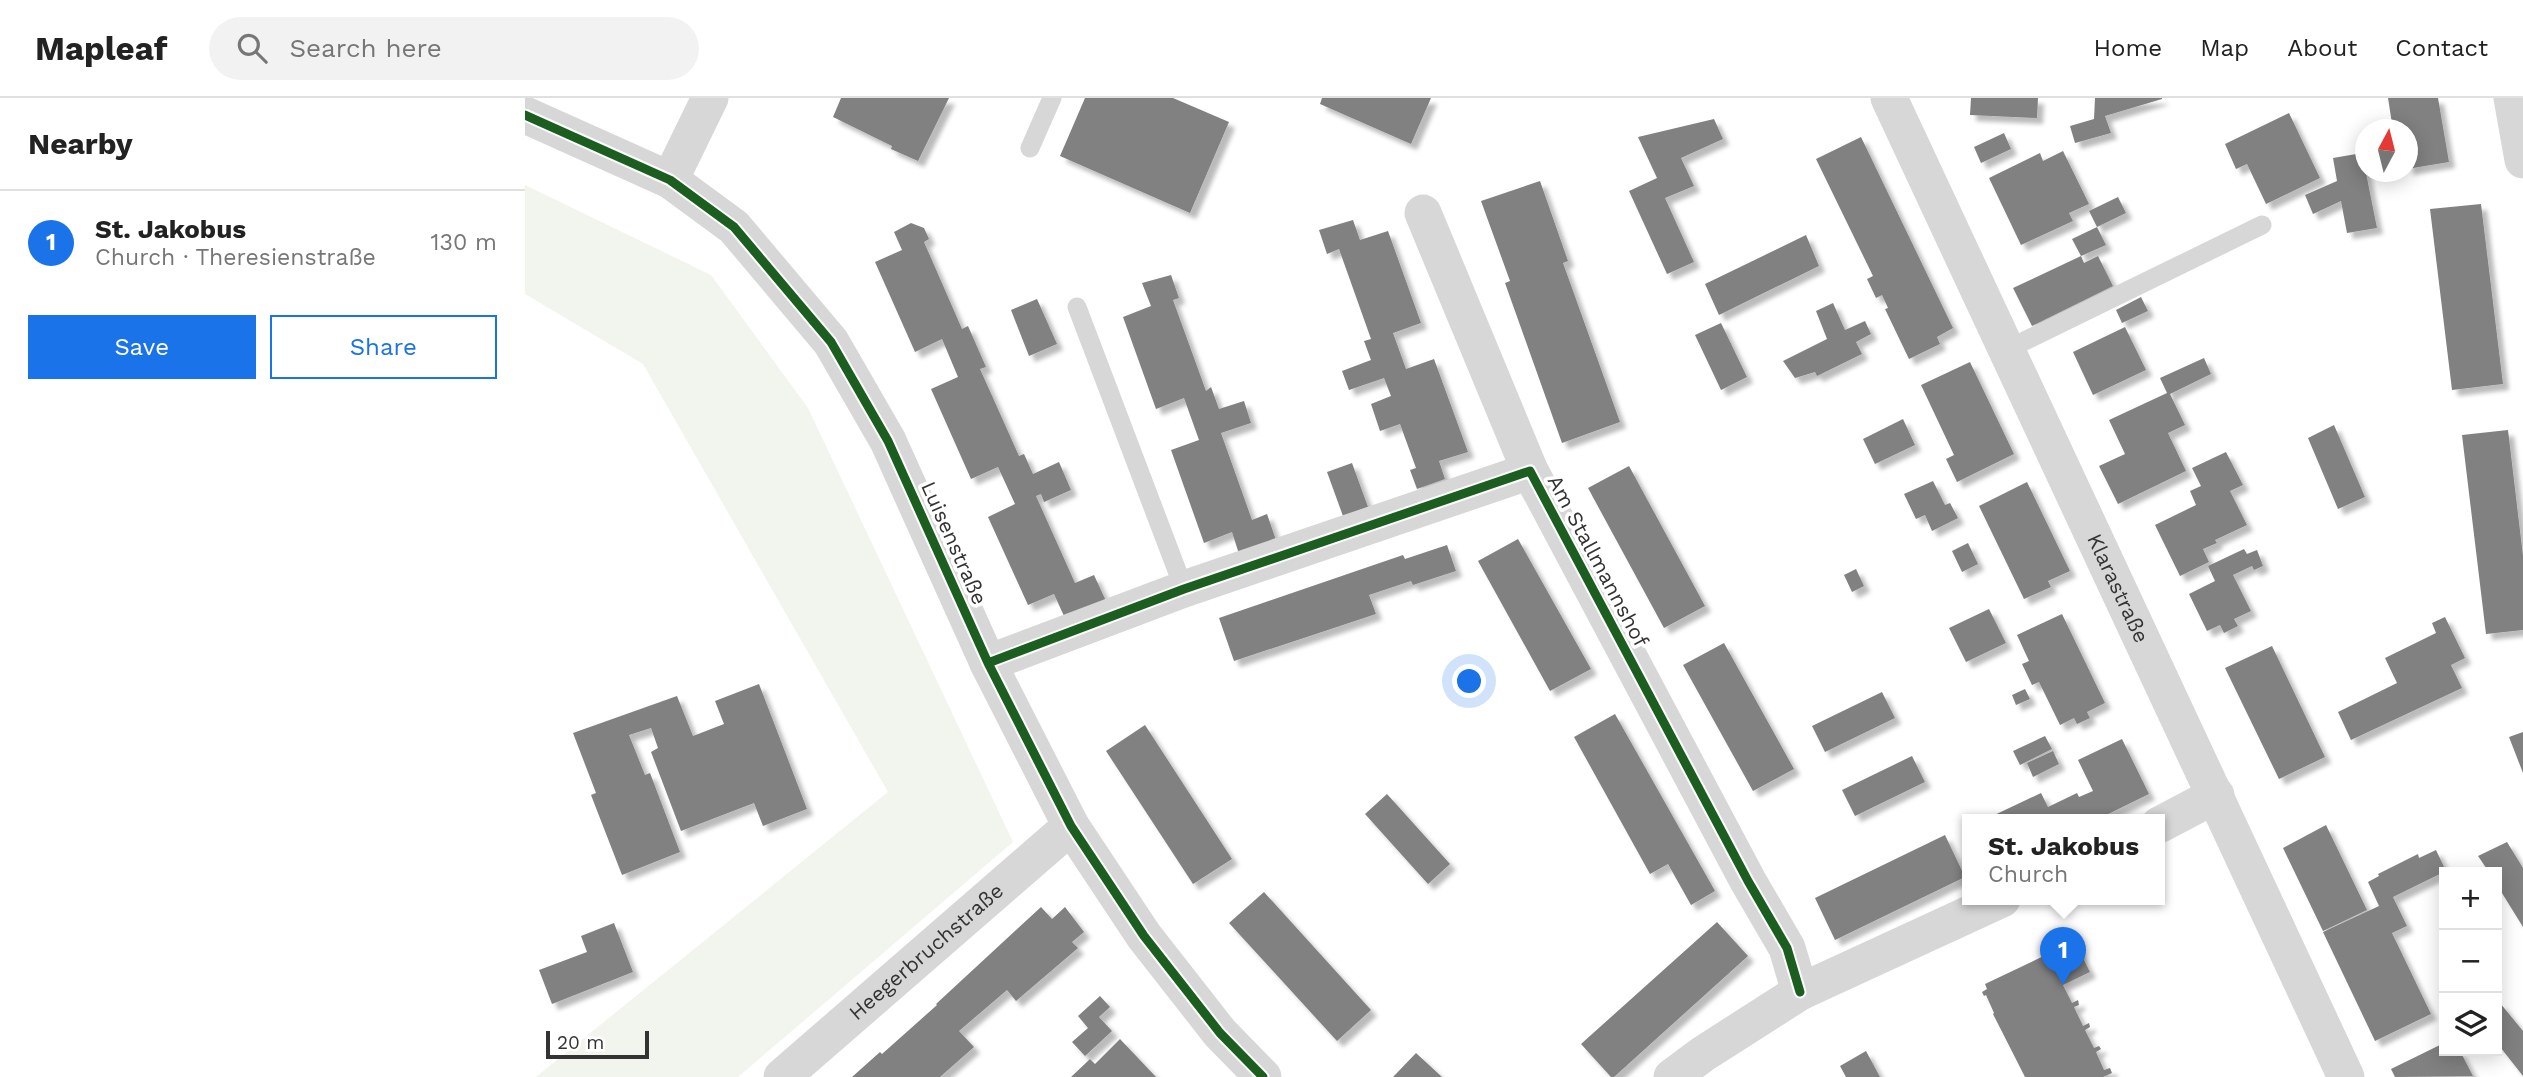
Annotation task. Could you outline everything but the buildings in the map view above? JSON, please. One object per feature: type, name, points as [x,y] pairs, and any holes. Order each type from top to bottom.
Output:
[{"type":"street","points":[[670,180],[709,98]]},
{"type":"street","name":"Klarastraße","points":[[1889,98],[2346,1077]]},
{"type":"street","points":[[2512,98],[2523,160]]},
{"type":"street","name":"Luisenstraße","points":[[525,115],[670,180],[734,227],[831,342],[888,441],[988,663],[1071,826],[1145,936],[1220,1033],[1263,1077]]},
{"type":"street","name":"Am Stallmannshof","points":[[1423,213],[1530,471],[1748,881],[1787,948],[1800,992]]},
{"type":"street","name":"Am Stallmannshof","points":[[988,663],[1184,589],[1530,471]]},
{"type":"street","points":[[2165,822],[2216,795]]},
{"type":"street","name":"Heegerbruchstraße","points":[[782,1077],[1071,826]]},
{"type":"street","points":[[1672,1077],[1800,992],[1989,905]]},
{"type":"lane","points":[[1030,148],[1052,98]]},
{"type":"lane","points":[[2006,350],[2262,225]]},
{"type":"lane","points":[[1077,307],[1184,589]]},
{"type":"shaded area","points":[[525,185],[711,275],[808,408],[1013,842],[738,1077],[536,1077],[888,792],[643,364],[525,294]]},
{"type":"cycle path","points":[[525,115],[670,180],[734,227],[831,342],[888,441],[988,663],[1071,826],[1144,936],[1220,1033],[1263,1077]]},
{"type":"cycle path","points":[[988,663],[1184,589],[1530,471],[1748,881],[1787,948],[1800,992]]},
{"type":"place","name":"St. Jakobus","points":[[2063,985]]}]
